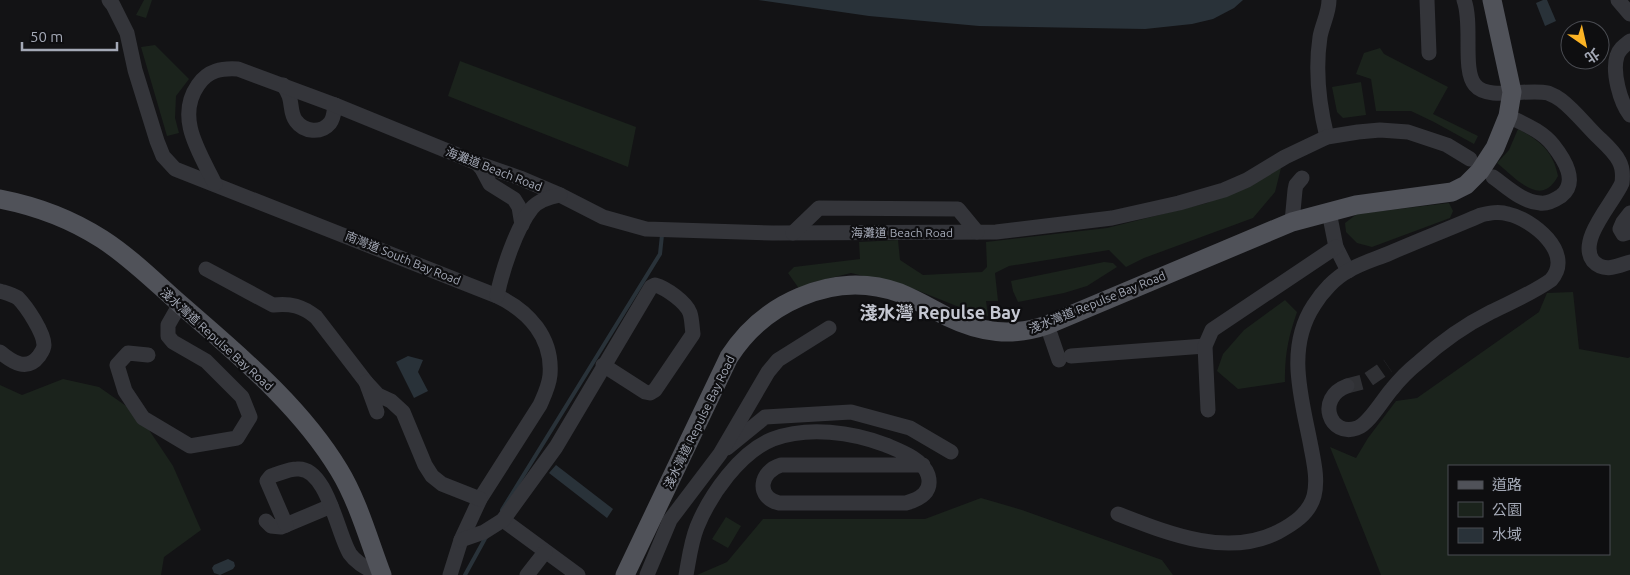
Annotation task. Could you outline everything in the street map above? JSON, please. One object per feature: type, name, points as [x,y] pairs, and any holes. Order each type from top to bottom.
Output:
[{"type":"main road","name":"淺水灣道 Repulse Bay Road","points":[[625,575],[727,361],[752,327],[777,308],[827,288],[846,285],[866,286],[899,293],[948,317],[982,329],[1017,333],[1047,325],[1292,222],[1329,212],[1394,199],[1452,192],[1466,185],[1480,171],[1500,138],[1508,116],[1512,92],[1492,0]]},
{"type":"main road","name":"淺水灣道 Repulse Bay Road","points":[[0,200],[22,204],[47,212],[96,235],[119,251],[262,377],[324,447],[349,489],[380,575]]},
{"type":"street","name":"南灣道 South Bay Road","points":[[109,0],[128,33],[134,70],[157,140],[164,156],[175,169],[497,296],[513,303],[536,326],[546,348],[550,375],[546,391],[540,405],[480,499],[466,539],[450,575]]},
{"type":"street","points":[[1328,137],[1321,107],[1318,70],[1320,38],[1329,0]]},
{"type":"street","points":[[1427,0],[1429,53]]},
{"type":"street","points":[[1464,0],[1469,16],[1468,70],[1471,80],[1477,88],[1489,94],[1512,92],[1548,93],[1561,100],[1619,161],[1623,175],[1622,183],[1598,224],[1589,244],[1589,249],[1593,260],[1602,267],[1612,268],[1630,262]]},
{"type":"street","points":[[1618,0],[1630,14]]},
{"type":"street","points":[[1630,41],[1619,51],[1616,62],[1619,93],[1630,115]]},
{"type":"street","name":"海灘道 Beach Road","points":[[215,184],[195,143],[188,123],[188,106],[193,92],[202,79],[224,68],[238,69],[283,85],[477,163],[520,178],[560,195],[603,217],[646,229],[793,233],[977,232],[1021,230],[1112,218],[1224,190],[1247,180],[1285,156],[1328,137],[1380,130],[1408,132],[1447,145],[1470,159]]},
{"type":"street","points":[[283,85],[289,92],[292,101],[294,120],[301,127],[311,130],[321,129],[329,124],[334,115],[335,105]]},
{"type":"street","points":[[1493,177],[1528,200],[1540,203],[1550,202],[1558,198],[1570,186],[1568,170],[1553,145],[1540,133],[1508,116]]},
{"type":"street","points":[[477,163],[490,184],[514,199],[519,207],[522,225]]},
{"type":"street","points":[[1292,222],[1296,185],[1302,178]]},
{"type":"street","points":[[497,296],[505,265],[522,225],[532,208],[550,197],[560,195]]},
{"type":"street","points":[[793,233],[819,208],[958,209],[977,232]]},
{"type":"street","points":[[1329,212],[1336,247],[1348,271]]},
{"type":"street","points":[[1118,514],[1163,532],[1192,539],[1236,543],[1253,541],[1272,535],[1287,527],[1300,518],[1314,497],[1316,483],[1315,468],[1296,365],[1299,341],[1307,316],[1328,286],[1348,271],[1481,215],[1499,212],[1519,218],[1538,231],[1555,248],[1559,259],[1558,271],[1547,283],[1479,318],[1433,350],[1392,389],[1365,424],[1354,430],[1337,426],[1328,410],[1332,398],[1337,392],[1347,386]]},
{"type":"street","points":[[1629,235],[1623,234],[1620,229],[1630,213]]},
{"type":"street","points":[[1208,410],[1205,346],[1212,330],[1336,247]]},
{"type":"street","points":[[206,269],[273,304],[285,303],[296,305],[316,317],[366,382],[378,395],[391,401],[403,412],[425,465],[432,476],[442,484],[480,499]]},
{"type":"street","points":[[466,539],[499,524],[556,447],[603,365],[651,287],[659,286],[672,293],[690,312],[693,334],[655,390],[650,393],[645,392],[603,365]]},
{"type":"street","points":[[0,291],[17,298],[40,318],[44,344],[44,348],[38,358],[32,363],[25,365],[16,363],[0,352]]},
{"type":"street","points":[[148,356],[128,353],[117,365],[125,391],[143,418],[190,446],[236,438],[250,417],[242,397],[206,361],[173,342],[168,336],[168,325],[180,304]]},
{"type":"street","points":[[1047,325],[1065,358],[1205,346]]},
{"type":"street","points":[[647,575],[670,520],[720,454],[768,372],[778,360],[830,328]]},
{"type":"street","points":[[366,382],[377,412]]},
{"type":"street","points":[[720,454],[765,417],[851,412],[910,428],[952,452]]},
{"type":"street","points":[[686,575],[697,527],[709,503],[724,481],[746,457],[761,445],[784,436],[813,432],[846,434],[894,448],[924,465],[930,482],[928,489],[918,499],[906,503],[779,503],[772,502],[767,497],[763,486],[766,475],[775,467],[781,465],[924,465]]},
{"type":"street","points":[[286,524],[267,485],[267,481],[271,476],[297,468],[305,470],[318,482],[331,506],[350,554],[361,565],[380,575]]},
{"type":"street","points":[[266,521],[274,527],[331,506]]},
{"type":"street","points":[[499,524],[578,575]]},
{"type":"street","points":[[528,575],[545,552]]},
{"type":"green space","points":[[144,0],[152,0],[146,18],[136,15]]},
{"type":"green space","points":[[155,45],[189,79],[176,96],[175,118],[179,133],[167,136],[141,47]]},
{"type":"green space","points":[[1380,48],[1384,54],[1448,87],[1433,114],[1478,136],[1474,144],[1411,111],[1376,111],[1371,79],[1356,74],[1364,53]]},
{"type":"green space","points":[[460,61],[636,127],[628,167],[448,96]]},
{"type":"green space","points":[[1361,82],[1366,115],[1343,118],[1337,112],[1332,87]]},
{"type":"green space","points":[[1518,129],[1533,138],[1549,153],[1556,167],[1558,176],[1551,186],[1544,190],[1528,188],[1497,163],[1509,150]]},
{"type":"green space","points":[[1281,168],[1275,192],[1253,218],[1144,258],[1126,267],[1109,250],[1009,266],[995,273],[998,301],[986,301],[988,316],[974,313],[909,287],[851,273],[810,283],[800,290],[788,273],[794,267],[860,259],[859,242],[898,240],[900,260],[923,275],[982,272],[987,267],[986,242],[1107,228],[1207,203]]},
{"type":"green space","points":[[1449,203],[1453,211],[1450,218],[1372,247],[1357,243],[1346,232],[1345,223],[1357,214]]},
{"type":"green space","points":[[1104,262],[1113,263],[1117,267],[1087,286],[1064,293],[1018,302],[1013,291],[1011,281]]},
{"type":"green space","points":[[1573,292],[1579,349],[1630,357],[1630,575],[1381,575],[1330,447],[1356,458],[1368,438],[1396,401],[1417,398],[1539,312],[1547,293]]},
{"type":"green space","points":[[1285,300],[1297,312],[1288,346],[1285,382],[1238,389],[1217,371],[1223,354],[1244,330]]},
{"type":"green space","points":[[63,379],[99,387],[139,415],[173,466],[201,530],[164,557],[161,575],[0,575],[0,385],[22,395]]},
{"type":"green space","points":[[981,498],[1022,510],[1162,560],[1173,575],[697,575],[727,562],[763,519],[925,519]]},
{"type":"green space","points":[[726,517],[741,526],[728,548],[712,539]]},
{"type":"water","points":[[758,0],[1243,0],[1234,8],[1213,19],[1192,24],[1145,29],[979,26],[869,16]]},
{"type":"water","points":[[1547,0],[1556,21],[1545,26],[1536,3]]},
{"type":"water","points":[[408,356],[423,360],[418,372],[428,391],[414,398],[396,362]]},
{"type":"water","points":[[556,465],[613,509],[607,518],[549,473]]},
{"type":"water","points":[[228,559],[234,562],[235,566],[233,569],[220,575],[214,573],[212,568],[214,565]]},
{"type":"waterway","points":[[502,510],[660,254],[662,235]]},
{"type":"waterway","points":[[465,575],[487,535]]},
{"type":"tunnel","points":[[1347,386],[1366,381],[1388,366]]},
{"type":"district","name":"淺水灣 Repulse Bay","points":[[940,312]]}]
